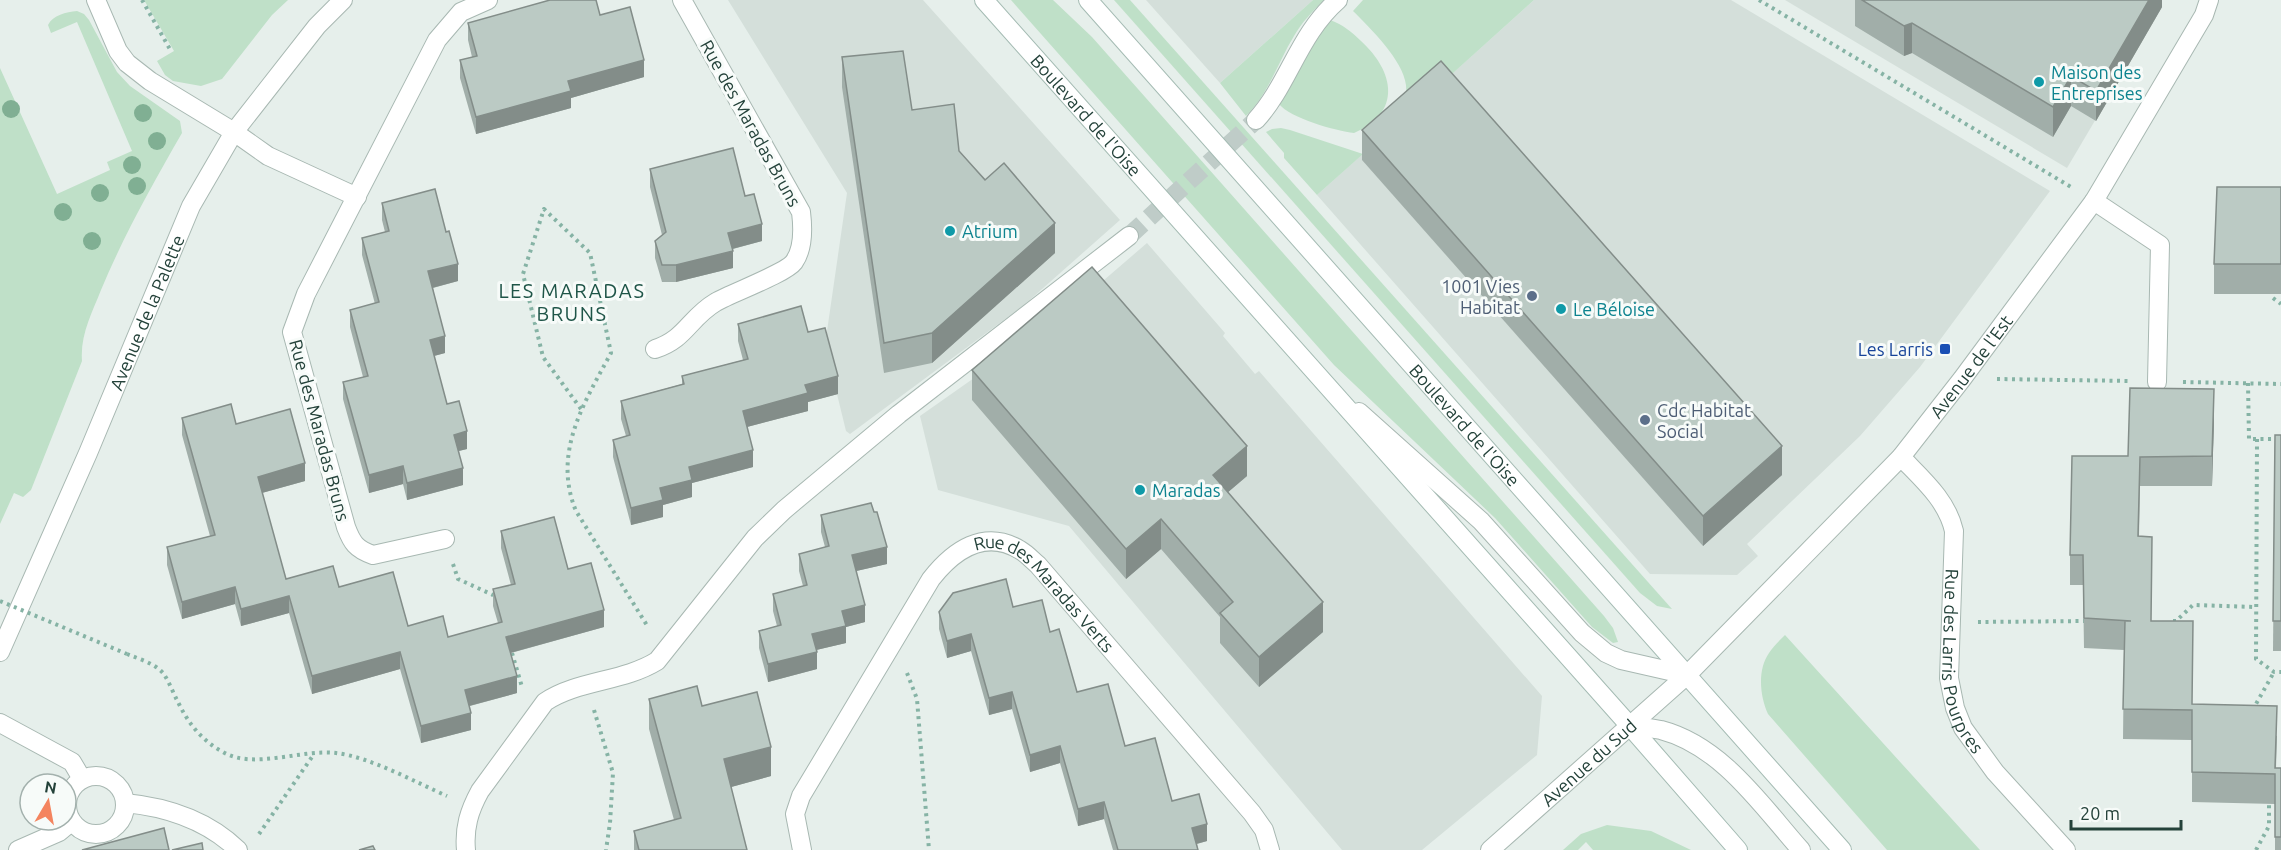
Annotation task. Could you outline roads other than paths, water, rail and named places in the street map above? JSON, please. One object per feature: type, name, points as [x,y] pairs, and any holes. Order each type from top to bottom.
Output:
[{"type":"street","points":[[96,0],[118,51],[127,63],[150,81],[234,132],[268,156],[357,197]]},
{"type":"street","name":"Avenue de la Palette","points":[[0,652],[88,453],[191,206],[234,132],[317,26],[343,0]]},
{"type":"street","name":"Rue des Maradas Bruns","points":[[446,539],[373,555],[353,544],[346,527],[292,332],[306,294],[437,40],[461,12],[488,0]]},
{"type":"street","name":"Rue des Maradas Bruns","points":[[654,349],[670,344],[680,337],[701,312],[717,302],[794,263],[800,249],[803,228],[801,212],[682,0]]},
{"type":"street","name":"Boulevard de l'Oise","points":[[984,0],[1738,850]]},
{"type":"street","name":"Boulevard de l'Oise","points":[[1088,0],[1842,850]]},
{"type":"street","points":[[1256,120],[1265,111],[1301,45],[1338,0]]},
{"type":"street","name":"Avenue de l'Est","points":[[1687,675],[1901,457],[2094,201],[2206,7],[2219,0]]},
{"type":"street","points":[[2094,201],[2160,245],[2157,382]]},
{"type":"street","points":[[466,850],[465,832],[472,807],[480,791],[545,702],[558,693],[643,670],[657,661],[755,538],[784,510],[899,414],[1129,236]]},
{"type":"street","points":[[1318,375],[1481,521],[1582,633],[1606,652],[1622,660],[1687,675]]},
{"type":"street","name":"Rue des Larris Pourpres","points":[[1901,457],[1942,502],[1951,518],[1954,531],[1949,678],[1955,708],[1963,728],[1995,772],[2066,850]]},
{"type":"street","name":"Rue des Maradas Verts","points":[[802,850],[796,822],[797,803],[931,579],[952,555],[962,548],[984,542],[1005,544],[1019,550],[1038,565],[1252,813],[1264,830],[1270,850]]},
{"type":"street","name":"Avenue du Sud","points":[[1490,850],[1687,675]]},
{"type":"street","points":[[0,723],[72,762],[82,779]]},
{"type":"street","points":[[1629,725],[1663,730],[1699,747],[1730,771],[1801,850]]},
{"type":"street","points":[[78,782],[82,779],[101,776],[110,779],[123,794],[125,802],[121,821],[105,832],[86,833],[78,827]]},
{"type":"street","points":[[125,802],[173,811],[226,839],[238,850]]},
{"type":"street","points":[[18,850],[59,832]]},
{"type":"tunnel","points":[[1129,236],[1256,120]]},
{"type":"place","name":"Maison des Entreprises","points":[[2039,82]]},
{"type":"place","name":"Atrium","points":[[950,231]]},
{"type":"place","name":"1001 Vies Habitat","points":[[1532,296]]},
{"type":"place","name":"Le Béloise","points":[[1561,309]]},
{"type":"place","name":"Les Larris","points":[[1945,349]]},
{"type":"place","name":"Cdc Habitat Social","points":[[1645,420]]},
{"type":"place","name":"Maradas","points":[[1140,490]]},
{"type":"district","name":"LES MARADAS BRUNS","points":[[572,302]]}]
